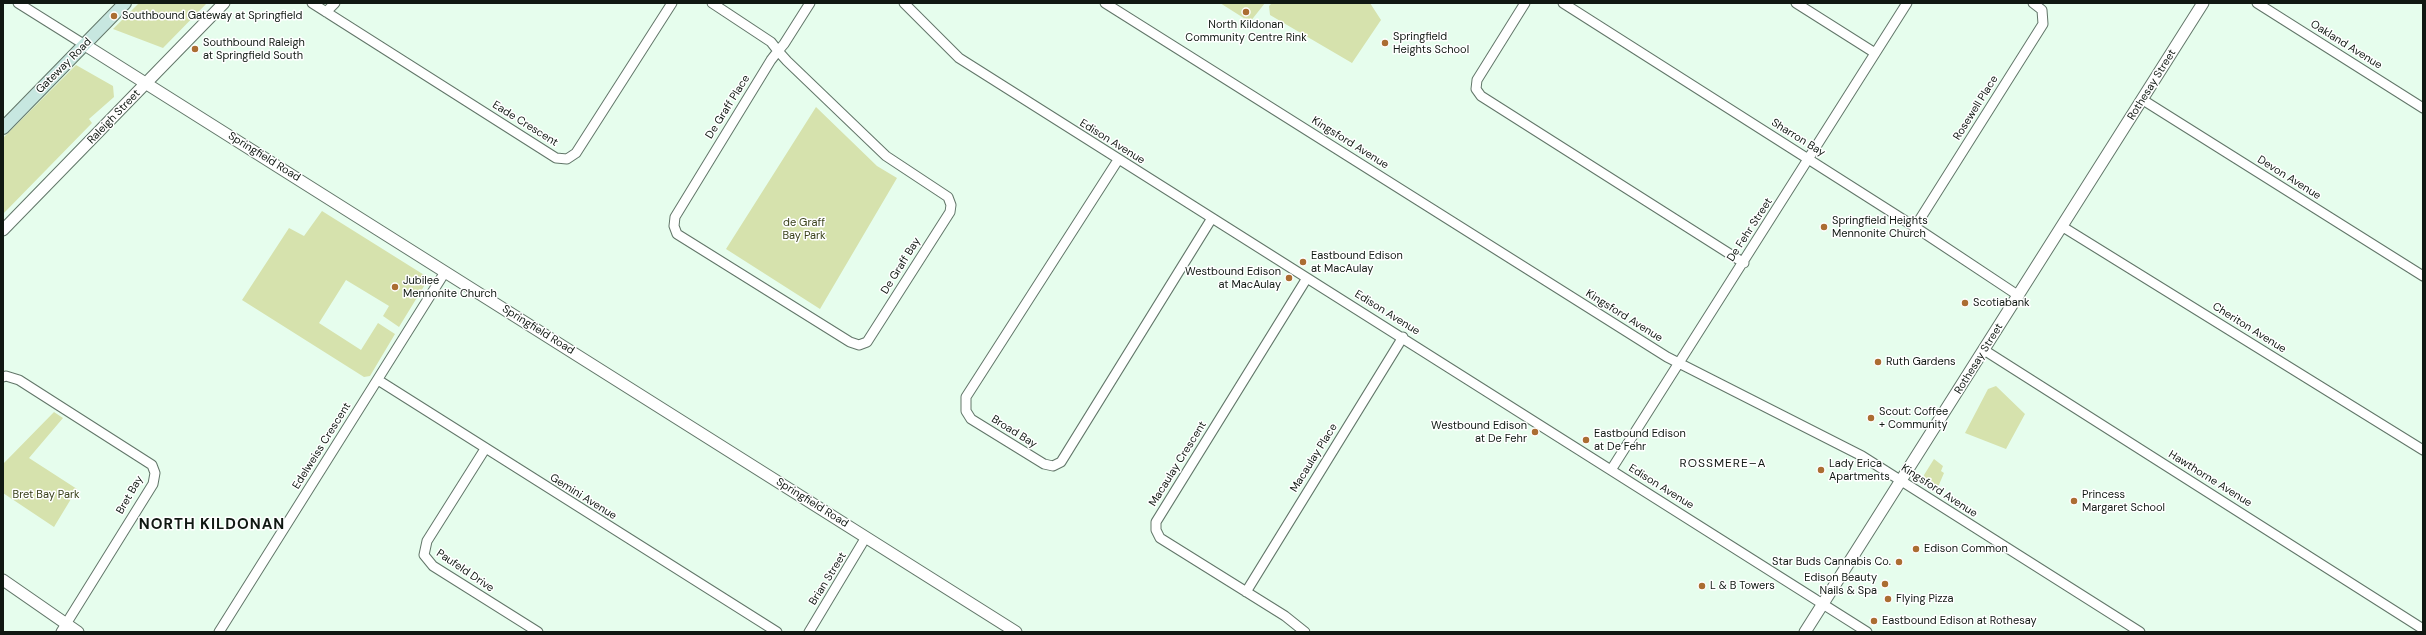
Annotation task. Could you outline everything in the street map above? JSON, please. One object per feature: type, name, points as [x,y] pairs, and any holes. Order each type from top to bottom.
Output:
[{"type":"main road","name":"Gateway Road","points":[[3,128],[125,3]]},
{"type":"street","name":"Springfield Road","points":[[18,3],[1016,632]]},
{"type":"street","name":"Raleigh Street","points":[[3,230],[224,3]]},
{"type":"street","name":"Eade Crescent","points":[[312,3],[556,158],[567,159],[576,153],[672,3]]},
{"type":"street","points":[[326,12],[335,3]]},
{"type":"street","points":[[712,3],[771,42],[778,51]]},
{"type":"street","name":"De Graff Place","points":[[674,226],[674,217],[778,51],[810,3]]},
{"type":"street","name":"Edison Avenue","points":[[904,3],[959,58],[1118,160],[1403,337],[1867,632]]},
{"type":"street","name":"Kingsford Avenue","points":[[1105,3],[1678,363],[1849,448],[2140,632]]},
{"type":"street","points":[[1525,3],[1477,80],[1476,89],[1481,96],[1744,263]]},
{"type":"street","name":"Sharron Bay","points":[[1563,3],[1915,227],[2019,296]]},
{"type":"street","points":[[1796,3],[1875,53]]},
{"type":"street","name":"De Fehr Street","points":[[1612,470],[1678,363],[1810,160],[1907,3]]},
{"type":"street","name":"Rosewell Place","points":[[1915,227],[2043,24],[2042,10],[2033,3]]},
{"type":"street","name":"Rothesay Street","points":[[1805,632],[1902,482],[2203,3]]},
{"type":"street","name":"Oakland Avenue","points":[[2257,3],[2423,108]]},
{"type":"street","name":"De Graff Bay","points":[[674,226],[677,234],[850,342],[859,345],[867,342],[950,212],[951,205],[948,197],[886,156],[778,51]]},
{"type":"street","name":"Devon Avenue","points":[[2143,100],[2423,276]]},
{"type":"street","name":"Broad Bay","points":[[1118,160],[966,397],[966,411],[971,419],[1044,464],[1053,466],[1061,462],[1212,218]]},
{"type":"street","name":"Cheriton Avenue","points":[[2063,227],[2423,450]]},
{"type":"street","name":"Edelweiss Crescent","points":[[219,632],[446,272]]},
{"type":"street","name":"Macaulay Crescent","points":[[1305,632],[1246,592],[1160,538],[1156,530],[1156,522],[1307,278]]},
{"type":"street","name":"Macaulay Place","points":[[1246,592],[1403,337]]},
{"type":"street","name":"Hawthorne Avenue","points":[[1984,350],[2423,629]]},
{"type":"street","name":"Bret Bay","points":[[3,377],[6,376],[19,380],[152,465],[155,473],[153,484],[63,628]]},
{"type":"street","name":"Gemini Avenue","points":[[378,380],[485,449],[777,632]]},
{"type":"street","name":"Paufeld Drive","points":[[485,449],[427,541],[424,555],[433,566],[538,632]]},
{"type":"street","name":"Brian Street","points":[[809,632],[866,537]]},
{"type":"street","points":[[3,580],[63,628],[78,632]]},
{"type":"green space","points":[[139,3],[207,3],[163,48],[113,29]]},
{"type":"green space","name":"North Kildonan Community Centre Rink","points":[[1220,3],[1265,3],[1250,22]]},
{"type":"green space","points":[[1272,3],[1370,3],[1381,20],[1352,63],[1270,15],[1269,6]]},
{"type":"green space","points":[[76,65],[113,86],[114,97],[89,119],[92,123],[3,214],[3,138]]},
{"type":"green space","name":"de Graff Bay Park","points":[[816,107],[877,166],[897,178],[820,309],[726,249]]},
{"type":"green space","points":[[322,211],[429,278],[399,327],[383,316],[389,306],[346,280],[319,323],[361,350],[378,323],[395,334],[370,376],[364,377],[242,300],[289,228],[304,236]]},
{"type":"green space","points":[[1996,386],[2025,414],[2006,449],[1965,433],[1988,389]]},
{"type":"green space","name":"Bret Bay Park","points":[[54,412],[63,418],[29,458],[77,489],[54,527],[3,493],[3,464]]},
{"type":"green space","points":[[1934,459],[1943,466],[1941,471],[1944,473],[1938,487],[1925,479],[1924,475]]},
{"type":"place","name":"North Kildonan Community Centre Rink","points":[[1246,12]]},
{"type":"place","name":"Southbound Gateway at Springfield","points":[[114,16]]},
{"type":"place","name":"Springfield Heights School","points":[[1385,43]]},
{"type":"place","name":"Southbound Raleigh at Springfield South","points":[[195,49]]},
{"type":"place","name":"Springfield Heights Mennonite Church","points":[[1824,227]]},
{"type":"place","name":"Eastbound Edison at MacAulay","points":[[1303,262]]},
{"type":"place","name":"Westbound Edison at MacAulay","points":[[1289,278]]},
{"type":"place","name":"Jubilee Mennonite Church","points":[[395,287]]},
{"type":"place","name":"Scotiabank","points":[[1965,303]]},
{"type":"place","name":"Ruth Gardens","points":[[1878,362]]},
{"type":"place","name":"Scout: Coffee + Community","points":[[1871,418]]},
{"type":"place","name":"Westbound Edison at De Fehr","points":[[1535,432]]},
{"type":"place","name":"Eastbound Edison at De Fehr","points":[[1586,440]]},
{"type":"place","name":"Lady Erica Apartments","points":[[1821,470]]},
{"type":"place","name":"Princess Margaret School","points":[[2074,501]]},
{"type":"place","name":"Edison Common","points":[[1916,549]]},
{"type":"place","name":"Star Buds Cannabis Co.","points":[[1899,562]]},
{"type":"place","name":"Edison Beauty Nails & Spa","points":[[1885,584]]},
{"type":"place","name":"L & B Towers","points":[[1702,586]]},
{"type":"place","name":"Flying Pizza","points":[[1888,599]]},
{"type":"place","name":"Eastbound Edison at Rothesay","points":[[1874,621]]},
{"type":"district","name":"ROSSMERE–A","points":[[1723,464]]},
{"type":"district","name":"NORTH KILDONAN","points":[[212,525]]}]
